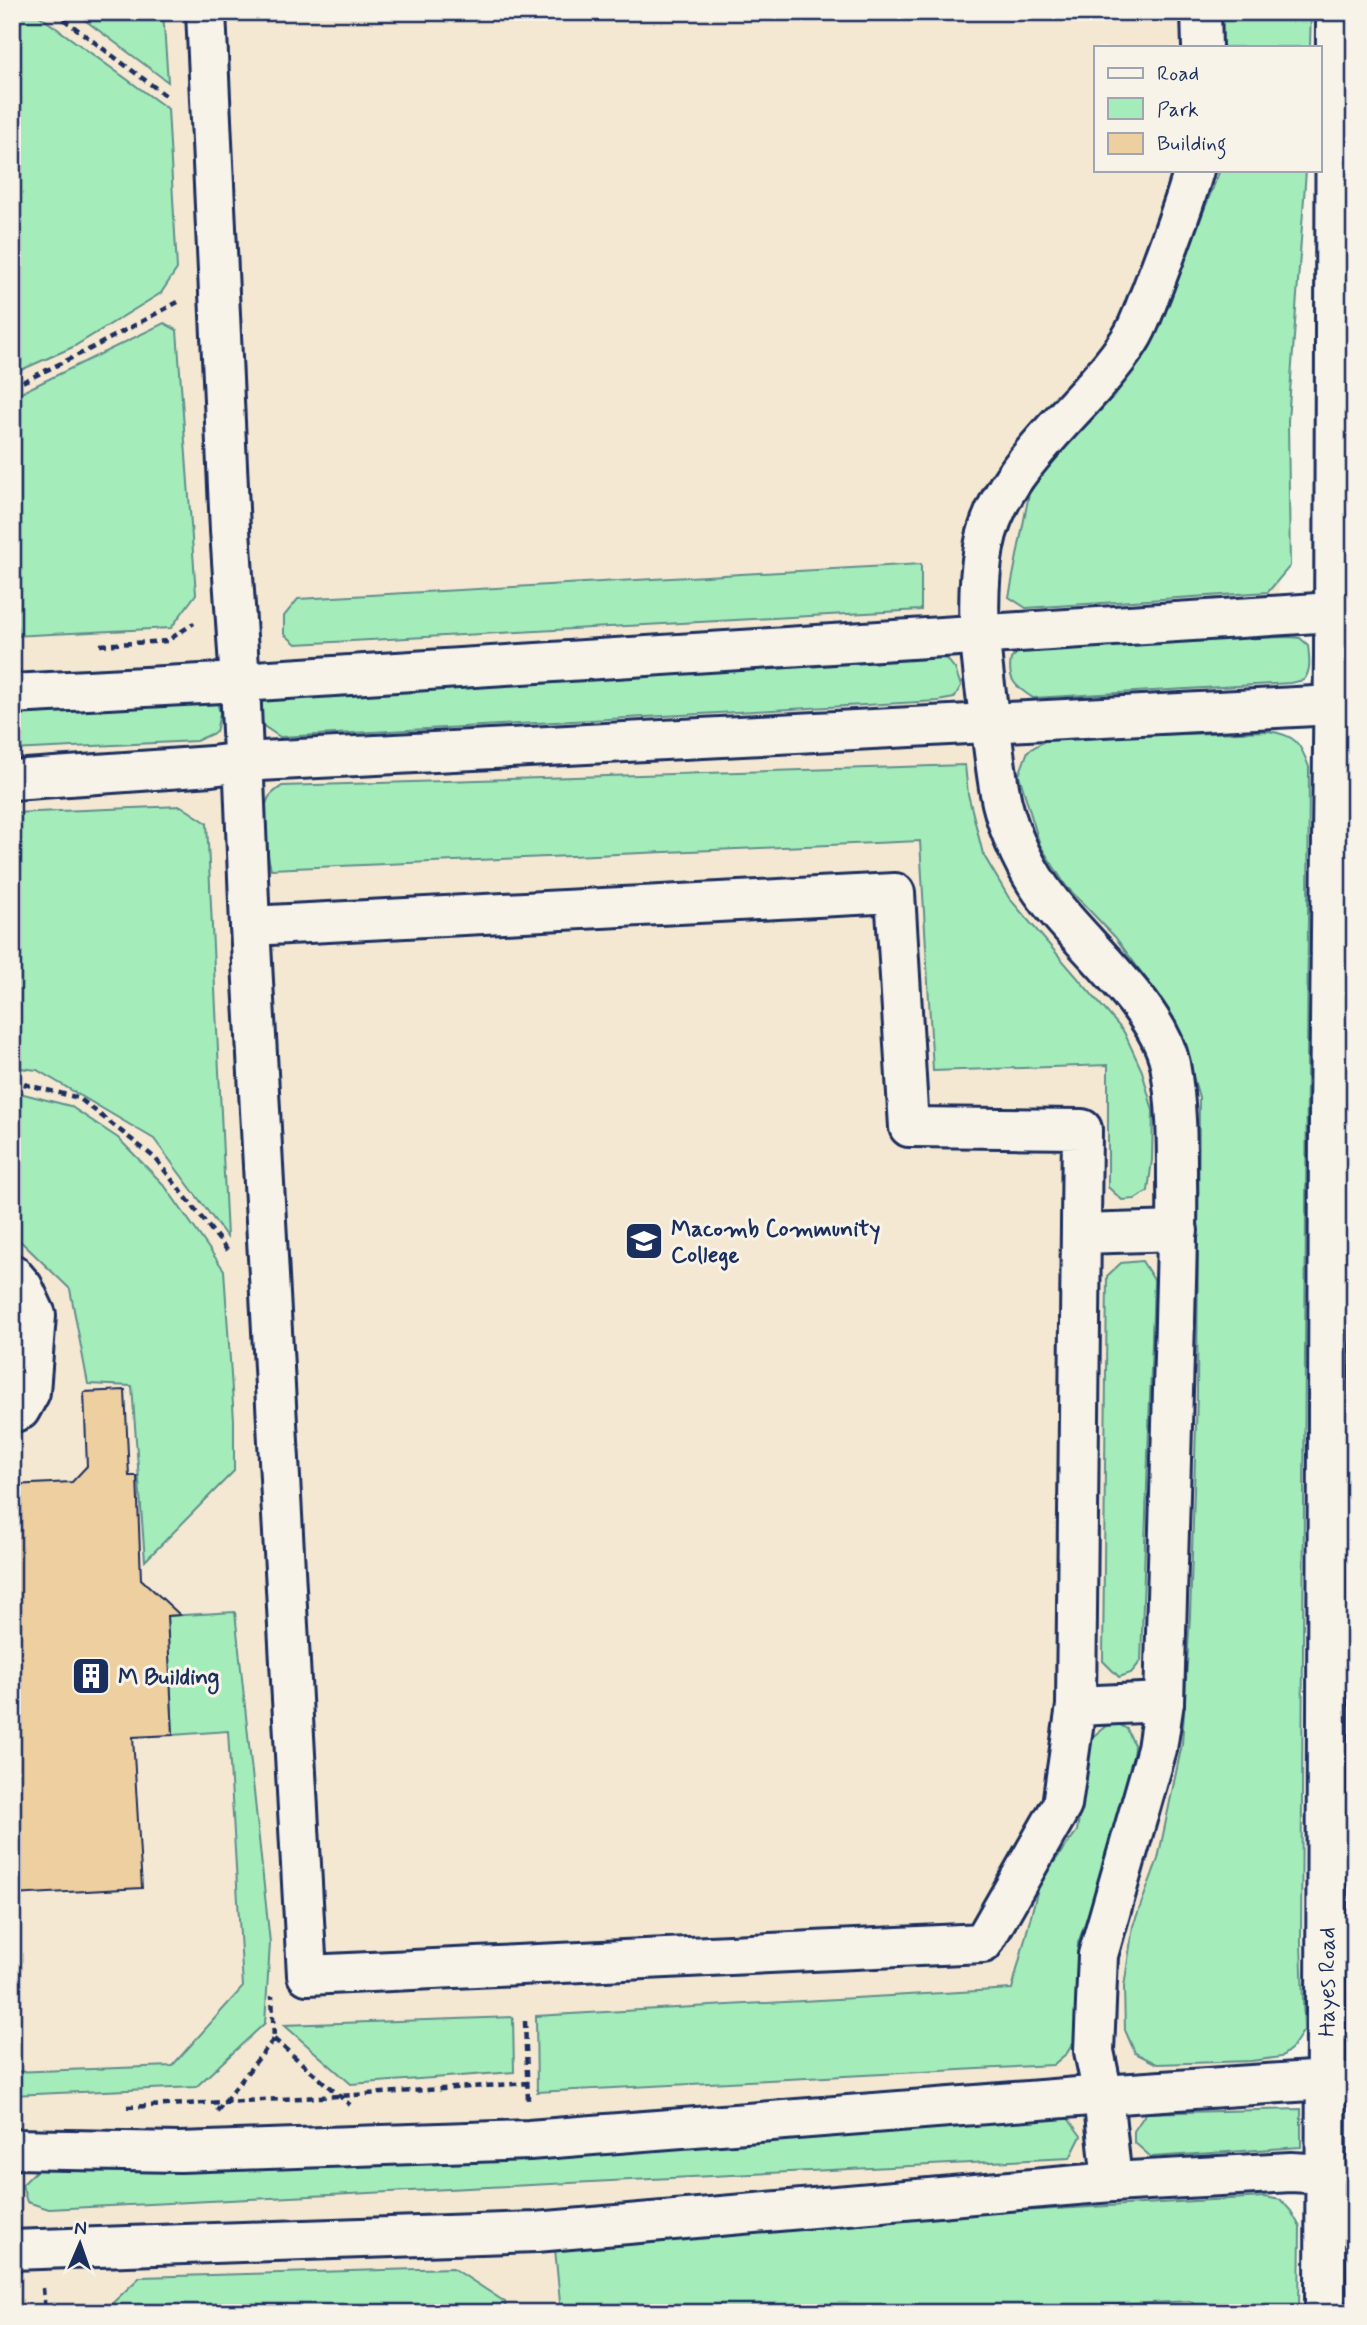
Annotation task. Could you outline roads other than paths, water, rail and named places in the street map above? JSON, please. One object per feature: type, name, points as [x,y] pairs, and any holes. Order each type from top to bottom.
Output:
[{"type":"street","points":[[206,12],[250,926],[307,1975],[983,1942],[1062,1805],[1076,1706],[1082,1129],[909,1127],[895,893],[250,926]]},
{"type":"street","points":[[1201,12],[1202,46]]},
{"type":"street","name":"Hayes Road","points":[[1325,2313],[1326,2174],[1340,2081],[1328,1485],[1334,705],[1344,613],[1336,12]]},
{"type":"street","points":[[1112,2182],[1103,2095],[1094,2051],[1098,1955],[1157,1749],[1164,1702],[1178,1231],[1177,1116],[1169,1059],[1149,1017],[1045,896],[1019,852],[1002,802],[990,722],[980,635],[980,572],[991,517],[1000,498],[1028,460],[1100,380],[1132,338],[1180,218],[1193,172]]},
{"type":"street","points":[[12,694],[1344,613]]},
{"type":"street","points":[[12,780],[243,762],[1334,705]]},
{"type":"street","points":[[1081,1234],[1178,1231]]},
{"type":"street","points":[[12,1274],[23,1287],[36,1315],[30,1392],[20,1410],[12,1413]]},
{"type":"street","points":[[1328,1485],[1346,1513],[1355,1521]]},
{"type":"street","points":[[1076,1706],[1164,1702]]},
{"type":"street","points":[[12,2149],[180,2152],[529,2140],[1103,2095],[1340,2081]]},
{"type":"street","points":[[12,2250],[536,2232],[1112,2182],[1291,2172],[1326,2174]]},
{"type":"place","name":"Macomb Community College","points":[[644,1241]]},
{"type":"place","name":"M Building","points":[[91,1676]]}]
